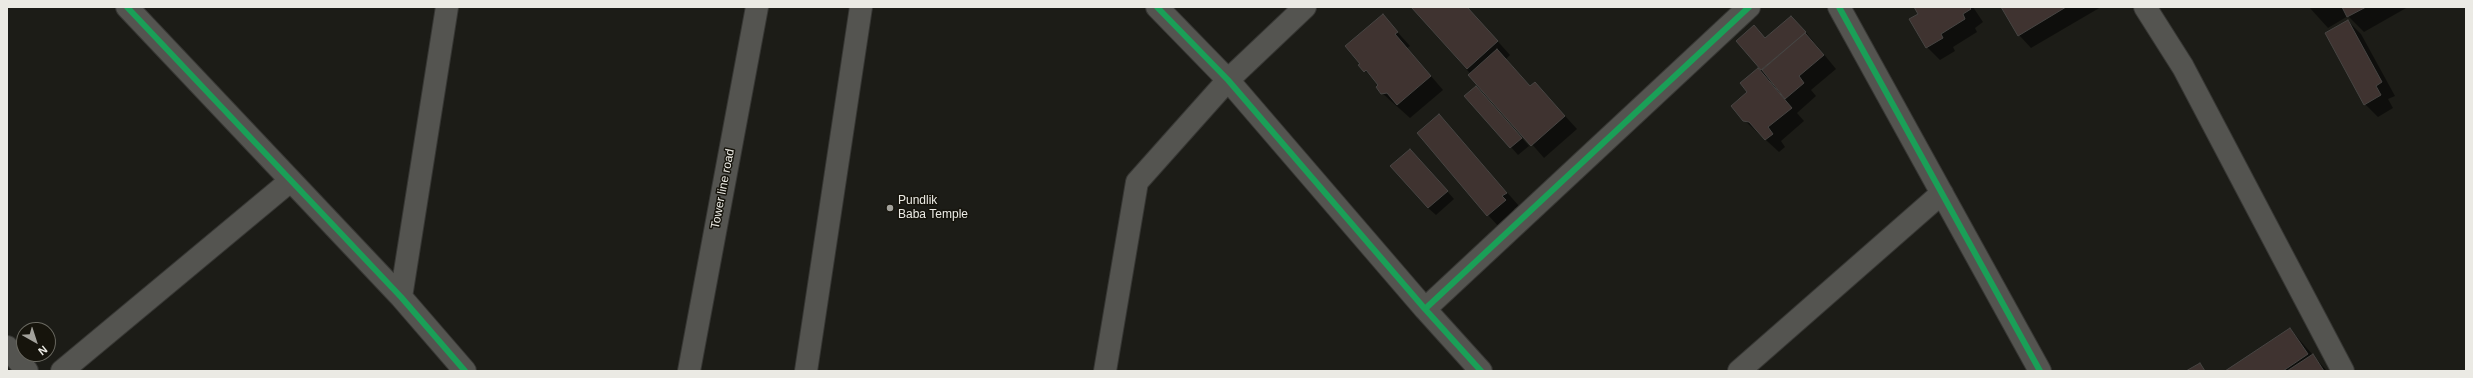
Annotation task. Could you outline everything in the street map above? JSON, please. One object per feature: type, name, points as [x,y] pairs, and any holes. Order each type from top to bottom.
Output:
[{"type":"street","points":[[127,7],[289,182],[401,298],[465,371]]},
{"type":"street","points":[[401,298],[446,7]]},
{"type":"street","name":"Tower line road","points":[[689,371],[757,7]]},
{"type":"street","points":[[806,371],[861,7]]},
{"type":"street","points":[[1157,7],[1228,80],[1424,309],[1481,371]]},
{"type":"street","points":[[1105,371],[1137,182],[1228,80],[1305,7]]},
{"type":"street","points":[[1424,309],[1749,7]]},
{"type":"street","points":[[1839,7],[2040,371]]},
{"type":"street","points":[[2145,7],[2187,74],[2343,371]]},
{"type":"street","points":[[62,371],[289,182]]},
{"type":"street","points":[[1739,371],[1942,193]]},
{"type":"street","points":[[7,347],[27,371]]},
{"type":"building","points":[[1411,7],[1467,7],[1498,41],[1467,69]]},
{"type":"building","points":[[1914,7],[1969,7],[1971,9],[1963,14],[1965,19],[1941,34],[1943,38],[1926,48],[1909,19],[1918,14]]},
{"type":"building","points":[[2001,7],[2066,7],[2018,36]]},
{"type":"building","points":[[2342,7],[2366,7],[2347,17]]},
{"type":"building","points":[[1383,14],[1398,32],[1395,34],[1431,76],[1397,105],[1387,93],[1381,94],[1376,87],[1378,85],[1366,70],[1364,72],[1358,65],[1360,64],[1345,46]]},
{"type":"building","points":[[1791,16],[1806,32],[1761,70],[1736,41],[1754,25],[1765,38]]},
{"type":"building","points":[[2348,20],[2382,82],[2376,86],[2381,95],[2364,105],[2325,33]]},
{"type":"building","points":[[1805,33],[1824,55],[1799,76],[1804,83],[1785,99],[1762,70]]},
{"type":"building","points":[[1497,49],[1530,86],[1535,82],[1565,116],[1531,146],[1468,75]]},
{"type":"building","points":[[1758,68],[1792,108],[1768,127],[1773,134],[1765,140],[1749,122],[1743,121],[1731,106],[1747,92],[1740,83]]},
{"type":"building","points":[[1476,86],[1522,138],[1510,148],[1464,96]]},
{"type":"building","points":[[1439,114],[1507,193],[1502,196],[1506,200],[1487,216],[1417,133]]},
{"type":"building","points":[[1410,149],[1448,191],[1428,208],[1390,166]]},
{"type":"building","points":[[2290,328],[2308,354],[2283,371],[2225,371]]},
{"type":"building","points":[[2313,354],[2324,371],[2287,371]]},
{"type":"building","points":[[2200,363],[2205,371],[2186,371]]},
{"type":"cycle path","points":[[127,7],[401,297],[465,371]]},
{"type":"cycle path","points":[[1157,7],[1228,80],[1425,309],[1481,371]]},
{"type":"cycle path","points":[[1425,309],[1749,7]]},
{"type":"cycle path","points":[[1839,7],[2040,371]]},
{"type":"place","name":"Pundlik Baba Temple","points":[[890,208]]}]
